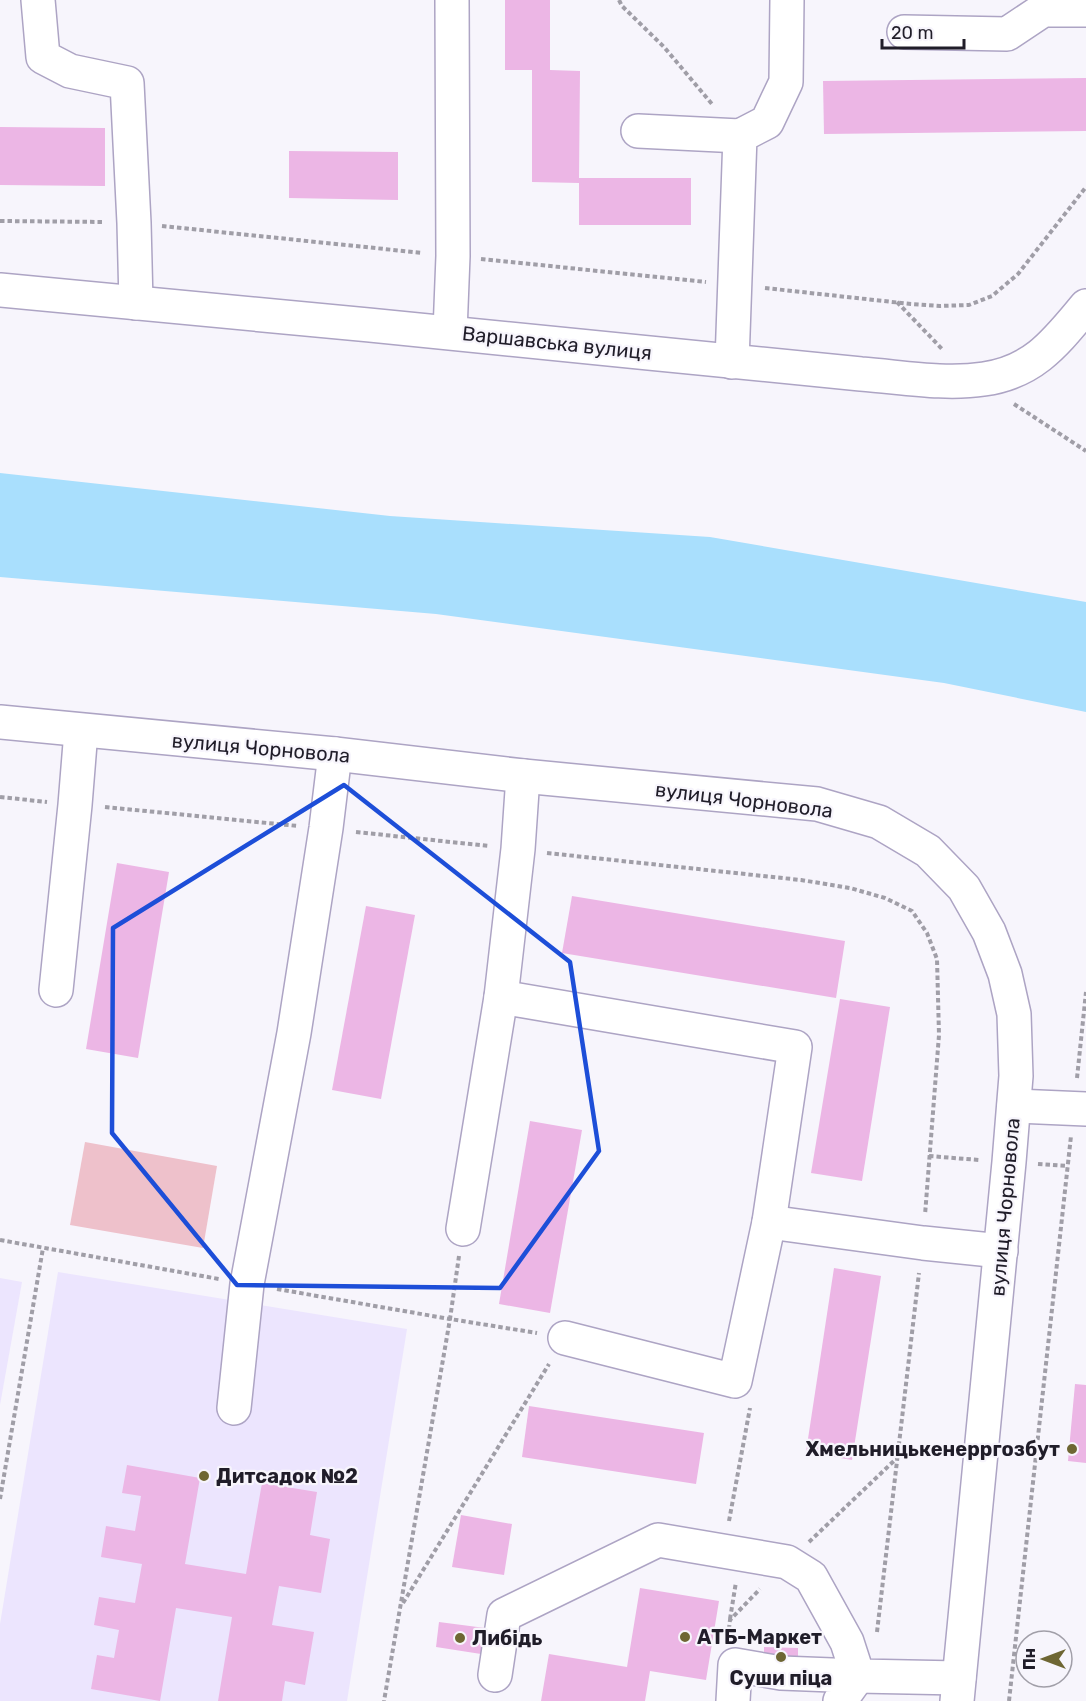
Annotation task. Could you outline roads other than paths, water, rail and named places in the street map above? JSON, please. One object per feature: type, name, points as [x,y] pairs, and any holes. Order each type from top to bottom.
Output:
[{"type":"street","points":[[38,0],[43,57],[70,70],[127,83],[136,303]]},
{"type":"street","points":[[450,332],[453,256],[452,0]]},
{"type":"street","points":[[638,131],[740,136],[767,122],[786,82],[788,0]]},
{"type":"street","points":[[904,32],[1007,34],[1042,10],[1086,10]]},
{"type":"street","points":[[732,362],[740,136]]},
{"type":"street","name":"Варшавська вулиця","points":[[0,290],[945,381],[985,379],[1010,372],[1035,361],[1060,338],[1086,306]]},
{"type":"street","name":"вулиця Чорновола","points":[[0,722],[817,804],[879,822],[928,851],[964,888],[989,932],[1005,974],[1014,1014],[1016,1076],[1014,1106],[958,1689]]},
{"type":"street","points":[[56,990],[81,731]]},
{"type":"street","points":[[234,1408],[247,1284],[294,1033],[335,754]]},
{"type":"street","points":[[463,1229],[501,997],[524,776]]},
{"type":"street","points":[[501,997],[795,1047],[769,1222],[735,1381],[565,1338]]},
{"type":"street","points":[[1014,1106],[1080,1109]]},
{"type":"street","points":[[769,1222],[1001,1251]]},
{"type":"street","points":[[495,1675],[504,1615],[658,1540],[787,1562],[811,1577],[847,1642],[849,1688]]},
{"type":"street","points":[[734,1701],[735,1665],[849,1688],[958,1689]]},
{"type":"water","points":[[0,473],[390,516],[710,537],[1086,602],[1086,712],[944,683],[436,614],[0,577]]},
{"type":"place","name":"Хмельницькенерргозбут","points":[[1072,1449]]},
{"type":"place","name":"Дитсадок №2","points":[[204,1476]]},
{"type":"place","name":"АТБ-Маркет","points":[[685,1637]]},
{"type":"place","name":"Либідь","points":[[460,1638]]},
{"type":"place","name":"Суши піца","points":[[781,1657]]}]
